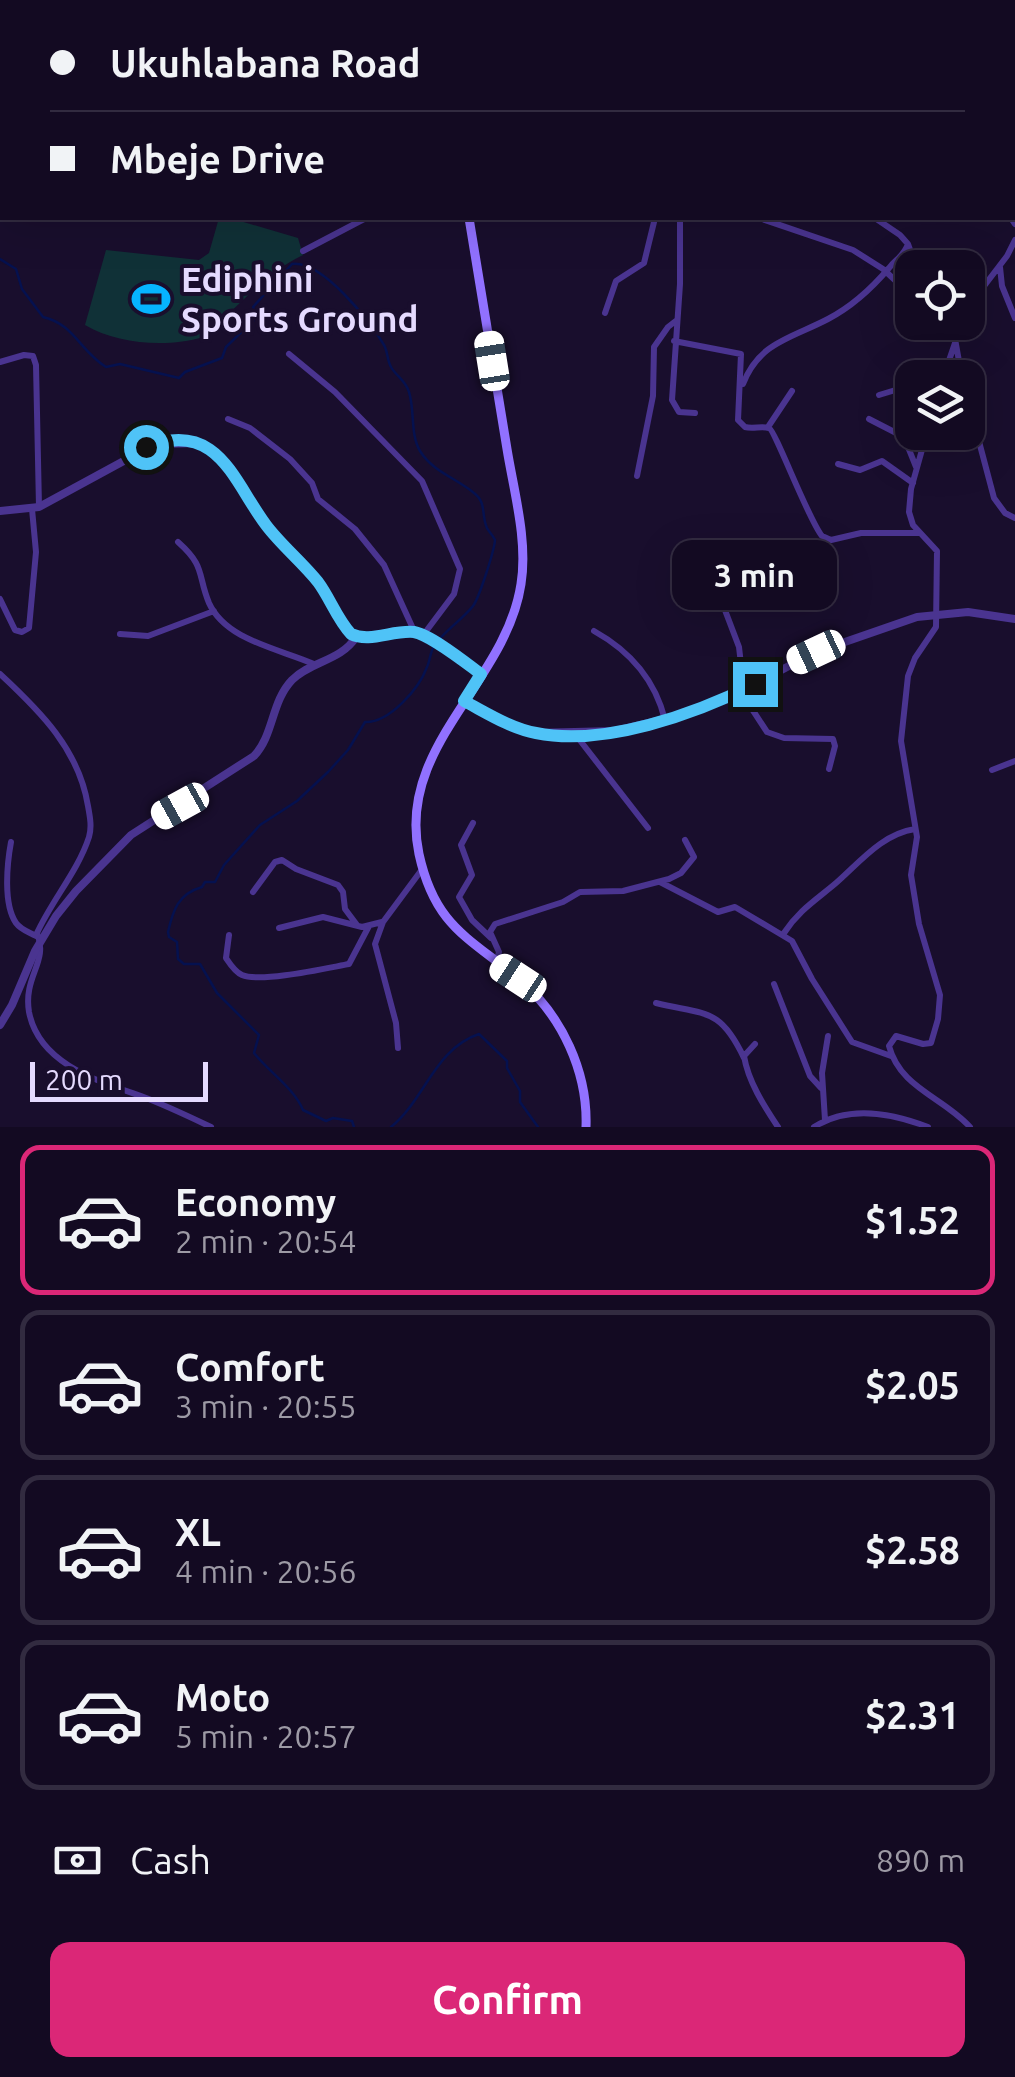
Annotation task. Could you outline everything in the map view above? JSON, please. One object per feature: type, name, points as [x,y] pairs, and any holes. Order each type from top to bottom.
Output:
[{"type":"main road","points":[[469,220],[523,557],[521,586],[511,620],[436,746],[420,788],[416,831],[423,868],[449,921],[536,996],[564,1036],[582,1083],[586,1127]]},
{"type":"street","points":[[303,250],[362,220]]},
{"type":"street","points":[[605,313],[616,281],[644,263],[655,220]]},
{"type":"street","points":[[680,220],[674,407],[678,412],[695,413]]},
{"type":"street","points":[[765,220],[853,250],[895,282]]},
{"type":"street","points":[[878,220],[900,235],[910,250]]},
{"type":"street","points":[[985,285],[1015,240]]},
{"type":"street","points":[[739,394],[758,356],[833,316],[886,272],[908,244]]},
{"type":"street","points":[[1000,265],[1002,286],[1015,318]]},
{"type":"street","points":[[637,476],[653,396],[654,347],[678,319]]},
{"type":"street","points":[[674,340],[740,352],[740,424],[768,428],[775,433],[786,466],[822,536],[831,540],[861,533],[920,533]]},
{"type":"street","points":[[950,360],[956,342]]},
{"type":"street","points":[[956,342],[959,360]]},
{"type":"street","points":[[0,362],[26,354],[35,359],[36,552],[28,628],[22,632],[15,630],[0,599]]},
{"type":"street","points":[[289,354],[334,392],[422,481],[460,569],[454,594],[423,635]]},
{"type":"street","points":[[768,428],[792,390]]},
{"type":"street","points":[[878,396],[895,390]]},
{"type":"street","points":[[228,419],[250,428],[290,459],[312,483],[318,499],[355,529],[384,566],[423,635],[481,674]]},
{"type":"street","points":[[869,420],[904,437],[917,468]]},
{"type":"street","points":[[0,511],[36,508],[155,444],[188,441],[208,447],[230,467],[268,528],[321,586],[346,630],[356,637],[423,635]]},
{"type":"street","points":[[922,450],[912,482],[909,512],[938,556],[936,628],[915,658],[908,676],[900,740],[915,830],[911,875],[920,924],[939,985],[940,1010],[930,1043],[893,1037],[889,1046],[908,1080],[948,1105],[970,1127]]},
{"type":"street","points":[[981,450],[994,498],[1005,513],[1015,518]]},
{"type":"street","points":[[838,464],[860,470],[882,461],[912,482]]},
{"type":"street","points":[[178,542],[198,562],[214,610],[226,627],[317,665]]},
{"type":"street","points":[[701,547],[739,648],[742,691],[767,732],[784,738],[833,739],[829,770]]},
{"type":"street","points":[[120,634],[148,636],[214,610]]},
{"type":"street","points":[[464,701],[521,729],[548,735],[614,731],[665,720],[742,691],[816,652],[936,613],[968,612],[1015,619]]},
{"type":"street","points":[[594,631],[625,650],[637,665],[655,690],[665,720]]},
{"type":"street","points":[[39,938],[130,835],[254,756],[264,744],[275,708],[289,684],[350,647],[356,637]]},
{"type":"street","points":[[0,674],[36,707],[70,750],[85,785],[91,820],[83,850],[0,1025]]},
{"type":"street","points":[[575,734],[648,828]]},
{"type":"street","points":[[992,770],[1015,761]]},
{"type":"street","points":[[473,823],[461,845],[472,875],[459,897],[472,920],[492,939]]},
{"type":"street","points":[[784,933],[803,908],[880,843],[915,830]]},
{"type":"street","points":[[496,964],[499,952],[490,932],[495,924],[562,902],[580,892],[623,891],[681,874],[693,852],[685,840]]},
{"type":"street","points":[[11,842],[8,863],[12,915],[19,926],[39,938],[43,950],[30,977],[28,1000],[38,1036],[78,1073],[212,1127]]},
{"type":"street","points":[[253,892],[275,862],[282,860],[296,870],[338,885],[344,909],[357,925]]},
{"type":"street","points":[[398,1048],[396,1023],[375,950],[383,922],[423,868]]},
{"type":"street","points":[[660,882],[718,912],[738,908],[784,933],[849,1038],[892,1057]]},
{"type":"street","points":[[279,928],[323,916],[357,925],[383,922]]},
{"type":"street","points":[[229,935],[225,952],[232,967],[243,976],[272,976],[349,964],[368,926]]},
{"type":"street","points":[[774,984],[810,1076],[821,1088]]},
{"type":"street","points":[[656,1003],[694,1010],[722,1021],[778,1127]]},
{"type":"street","points":[[825,1120],[821,1088],[828,1036]]},
{"type":"street","points":[[744,1058],[754,1044]]},
{"type":"street","points":[[814,1127],[847,1114],[884,1115],[928,1127]]},
{"type":"green space","points":[[218,220],[237,220],[298,238],[303,255],[262,282],[203,337],[142,342],[85,325],[106,250],[199,260],[209,253]]},
{"type":"waterway","points":[[0,259],[16,269],[22,289],[43,317],[70,332],[106,367],[120,364],[179,378],[222,358],[226,347],[258,316],[253,307],[292,264],[304,265],[331,282],[357,308],[384,345],[391,367],[409,392],[420,451],[431,464],[481,501],[487,528],[495,540],[486,574],[473,606],[433,647],[417,685],[393,711],[365,722],[328,772],[297,801],[260,825],[224,865],[215,882],[205,882],[182,899],[168,932],[177,942],[178,959],[184,964],[200,964],[217,993],[259,1035],[254,1053],[303,1110],[326,1121],[352,1121],[354,1127]]},
{"type":"waterway","points":[[391,1127],[451,1051],[479,1034],[507,1061],[520,1091],[520,1102],[538,1127]]},
{"type":"place","name":"Ediphini Sports Ground","points":[[151,299]]},
{"type":"route","points":[[146,447],[188,441],[214,451],[230,467],[268,528],[321,586],[346,630],[367,638],[400,632],[424,634],[481,674],[464,701],[521,729],[548,735],[634,728],[678,716],[755,684]]}]
